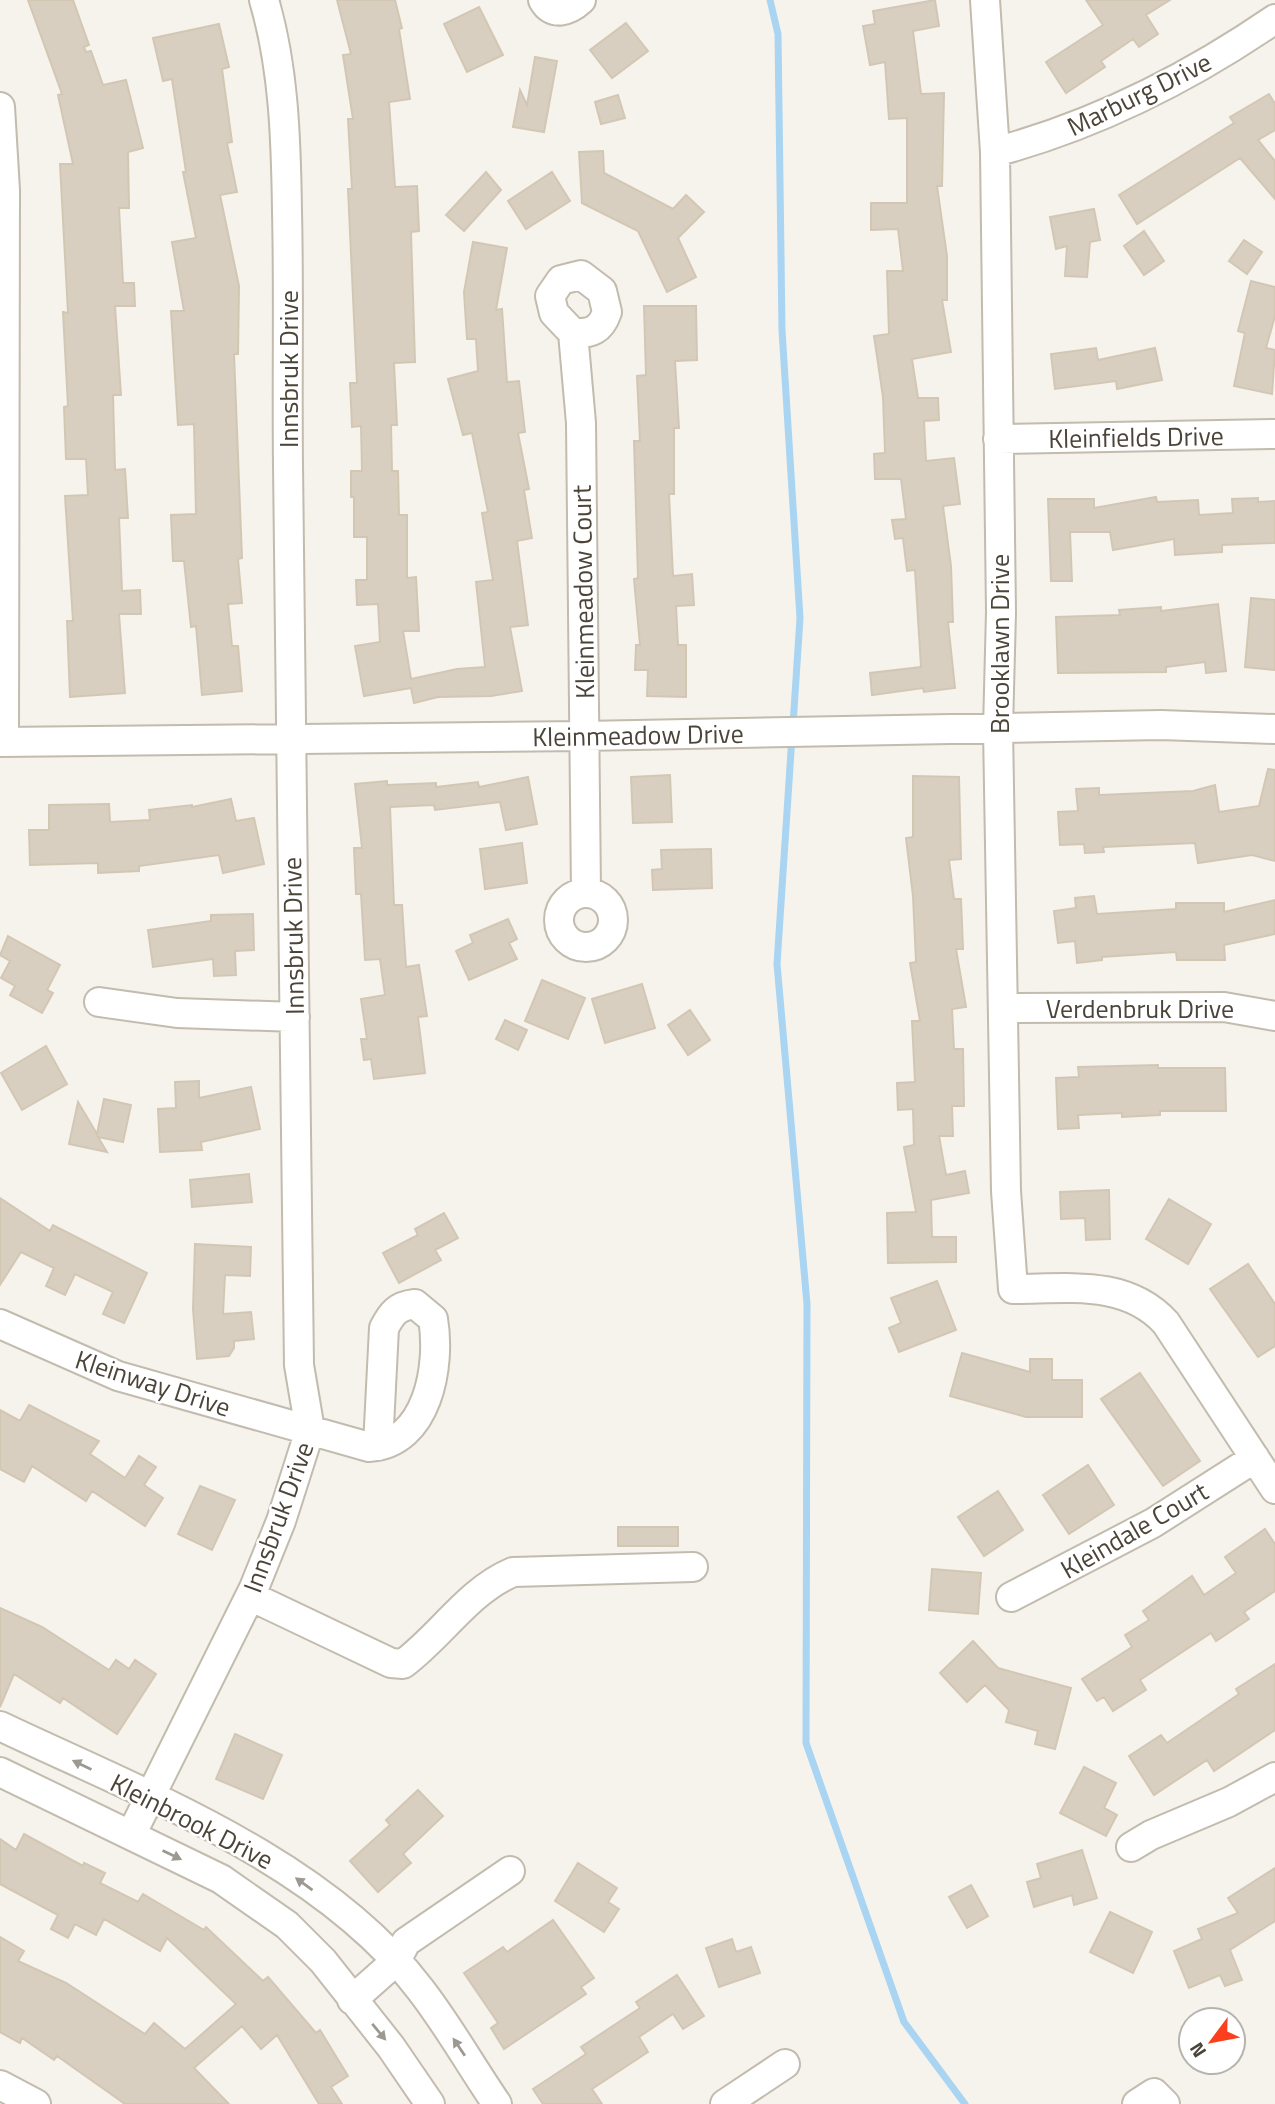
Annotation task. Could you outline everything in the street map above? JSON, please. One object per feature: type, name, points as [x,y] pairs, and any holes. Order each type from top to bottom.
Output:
[{"type":"street","name":"Innsbruk Drive","points":[[131,1835],[250,1596],[281,1521],[310,1430],[299,1365],[289,740],[292,624],[286,177],[281,86],[272,29],[264,0]]},
{"type":"street","points":[[543,0],[546,6],[558,12],[572,8],[581,0]]},
{"type":"street","name":"Brooklawn Drive","points":[[985,0],[995,152],[1001,612],[998,729],[1006,1191],[1013,1289],[1117,1292],[1153,1308],[1166,1323],[1255,1458]]},
{"type":"street","name":"Marburg Drive","points":[[995,152],[1074,128],[1135,101],[1201,65],[1275,19]]},
{"type":"street","points":[[0,107],[5,204],[2,742]]},
{"type":"street","name":"Kleinmeadow Court","points":[[573,333],[581,423],[586,893]]},
{"type":"street","name":"Kleinfields Drive","points":[[998,439],[1275,434]]},
{"type":"street","name":"Kleinmeadow Drive","points":[[2,742],[584,736],[1161,724],[1275,729]]},
{"type":"street","points":[[99,1002],[177,1013],[295,1017]]},
{"type":"street","name":"Verdenbruk Drive","points":[[1004,1008],[1224,1007],[1275,1016]]},
{"type":"street","name":"Kleinway Drive","points":[[0,1324],[118,1376],[369,1447],[378,1446]]},
{"type":"street","points":[[1255,1458],[1275,1489]]},
{"type":"street","name":"Kleindale Court","points":[[1011,1597],[1153,1523],[1255,1458]]},
{"type":"street","points":[[250,1596],[377,1656],[403,1664],[423,1650],[467,1602],[495,1580],[513,1572],[693,1567]]},
{"type":"street","name":"Kleinbrook Drive","points":[[0,1726],[242,1842],[355,1922],[420,1988],[497,2104]]},
{"type":"street","name":"Kleinbrook Drive","points":[[0,1772],[221,1879],[265,1908],[287,1925],[323,1961],[391,2047],[430,2104]]},
{"type":"street","points":[[1130,1846],[1230,1802],[1275,1777]]},
{"type":"street","points":[[352,2000],[396,1961],[405,1942],[510,1871]]},
{"type":"street","points":[[725,2104],[785,2064]]},
{"type":"street","points":[[0,2085],[36,2104]]},
{"type":"street","points":[[1137,2104],[1154,2093],[1165,2104]]},
{"type":"building","points":[[28,0],[73,0],[89,45],[84,47],[86,52],[91,51],[103,85],[126,80],[143,148],[128,152],[129,208],[119,208],[123,283],[134,283],[135,306],[115,306],[121,395],[113,395],[115,470],[125,469],[128,518],[119,518],[122,591],[140,590],[141,614],[119,614],[125,693],[70,697],[67,621],[73,621],[65,496],[88,495],[86,459],[66,459],[64,407],[68,406],[63,312],[68,313],[60,164],[73,164],[58,95],[62,94]]},
{"type":"building","points":[[337,0],[395,0],[402,28],[399,29],[410,99],[389,102],[395,187],[417,186],[419,231],[411,232],[415,362],[394,363],[397,425],[391,425],[392,471],[398,471],[399,515],[407,515],[407,578],[416,577],[419,631],[403,631],[411,679],[457,669],[485,667],[476,582],[493,580],[482,513],[488,512],[472,433],[463,435],[448,379],[478,371],[476,339],[467,339],[464,292],[473,242],[507,248],[496,310],[502,309],[507,382],[519,381],[525,432],[518,433],[529,489],[524,490],[532,538],[517,541],[528,625],[510,627],[522,691],[491,696],[438,697],[414,703],[411,688],[364,696],[355,646],[380,642],[378,604],[357,605],[356,580],[367,580],[367,537],[354,537],[354,497],[351,497],[351,471],[362,471],[361,426],[352,427],[350,383],[357,383],[348,189],[352,189],[348,119],[353,119],[343,55],[351,54]]},
{"type":"building","points":[[935,0],[939,26],[913,31],[921,94],[944,93],[942,186],[937,186],[947,256],[947,300],[942,300],[951,352],[912,359],[918,398],[938,398],[939,420],[924,421],[926,461],[954,458],[960,504],[943,506],[951,566],[953,622],[948,622],[955,688],[924,692],[923,688],[872,695],[870,673],[921,667],[915,570],[907,571],[903,538],[895,539],[892,520],[906,519],[901,479],[875,479],[874,454],[885,453],[883,397],[874,336],[889,334],[887,271],[903,271],[898,229],[871,230],[871,203],[907,203],[907,118],[889,119],[885,62],[870,65],[863,26],[875,24],[873,11]]},
{"type":"building","points":[[1086,0],[1170,0],[1146,15],[1158,34],[1139,47],[1133,39],[1101,61],[1105,67],[1066,93],[1046,62],[1103,25]]},
{"type":"building","points":[[479,7],[503,55],[467,72],[444,24]]},
{"type":"building","points":[[626,23],[648,51],[612,78],[590,50]]},
{"type":"building","points":[[219,24],[229,67],[222,69],[232,142],[227,143],[237,192],[220,195],[239,286],[238,354],[234,354],[242,558],[238,559],[242,603],[228,604],[232,646],[238,646],[242,691],[202,695],[196,626],[191,627],[184,561],[173,561],[171,515],[196,514],[194,424],[178,425],[171,311],[184,311],[172,242],[196,238],[183,172],[186,172],[172,79],[163,81],[153,38]]},
{"type":"building","points":[[535,57],[557,61],[544,132],[513,127],[520,90],[527,105]]},
{"type":"building","points":[[1269,94],[1275,104],[1275,130],[1258,140],[1275,161],[1275,199],[1240,158],[1137,224],[1119,195],[1234,123],[1230,117]]},
{"type":"building","points":[[618,95],[625,118],[601,124],[595,102]]},
{"type":"building","points":[[603,151],[604,173],[673,209],[686,195],[704,212],[678,238],[696,277],[667,292],[638,231],[582,203],[579,152]]},
{"type":"building","points":[[486,172],[501,190],[464,231],[446,215]]},
{"type":"building","points":[[552,172],[570,201],[526,229],[508,201]]},
{"type":"building","points":[[1094,209],[1100,240],[1090,242],[1087,277],[1065,276],[1067,246],[1056,249],[1050,217]]},
{"type":"building","points":[[1144,231],[1164,261],[1144,275],[1124,246]]},
{"type":"building","points":[[1244,240],[1262,252],[1247,274],[1229,261]]},
{"type":"building","points":[[1251,281],[1275,287],[1275,316],[1266,348],[1275,350],[1272,394],[1234,386],[1245,333],[1238,331]]},
{"type":"building","points":[[644,306],[696,306],[697,360],[675,361],[679,428],[674,428],[674,494],[669,494],[673,576],[692,574],[694,605],[676,606],[678,645],[686,645],[686,697],[647,696],[648,670],[635,670],[636,645],[640,645],[634,579],[638,578],[634,441],[640,441],[637,376],[646,375]]},
{"type":"building","points":[[1096,348],[1098,360],[1155,348],[1162,380],[1117,389],[1116,381],[1055,389],[1051,354]]},
{"type":"building","points":[[1156,497],[1157,502],[1198,500],[1199,515],[1233,513],[1232,499],[1258,498],[1258,502],[1275,501],[1275,543],[1222,545],[1222,552],[1175,555],[1174,539],[1113,550],[1110,532],[1070,532],[1072,581],[1051,581],[1048,499],[1094,499],[1094,508]]},
{"type":"building","points":[[1251,598],[1275,600],[1275,670],[1245,667]]},
{"type":"building","points":[[1218,604],[1226,671],[1206,673],[1205,662],[1166,667],[1166,672],[1058,673],[1056,617],[1120,615],[1119,610],[1161,607],[1161,611]]},
{"type":"building","points":[[1268,769],[1275,770],[1275,861],[1252,855],[1198,863],[1195,843],[1103,847],[1104,852],[1085,853],[1084,844],[1060,845],[1058,812],[1078,811],[1076,789],[1099,788],[1099,795],[1193,791],[1215,785],[1219,812],[1259,806]]},
{"type":"building","points":[[670,775],[672,822],[633,823],[631,777]]},
{"type":"building","points":[[913,776],[959,777],[961,859],[949,860],[954,899],[961,899],[963,949],[956,949],[966,1007],[952,1009],[954,1049],[963,1049],[964,1106],[952,1106],[953,1136],[939,1136],[946,1175],[965,1171],[969,1193],[931,1200],[932,1237],[956,1237],[956,1262],[888,1263],[887,1213],[916,1212],[904,1147],[914,1145],[913,1109],[898,1110],[897,1083],[915,1082],[912,1021],[920,1021],[910,963],[916,962],[913,896],[906,838],[913,837]]},
{"type":"building","points":[[528,777],[537,824],[506,830],[500,802],[435,810],[434,805],[390,807],[394,905],[402,905],[406,967],[419,965],[427,1016],[418,1017],[425,1073],[374,1079],[371,1059],[364,1060],[361,1039],[367,1039],[361,999],[385,995],[380,959],[365,960],[361,894],[356,894],[354,848],[362,848],[355,784],[387,781],[387,785],[436,783],[436,787],[478,782],[479,787]]},
{"type":"building","points":[[231,799],[236,821],[254,818],[264,864],[223,873],[219,855],[139,866],[139,871],[98,873],[98,863],[30,865],[29,830],[49,830],[49,805],[109,804],[110,822],[150,820],[149,810],[192,807]]},
{"type":"building","points":[[522,843],[527,883],[485,889],[480,849]]},
{"type":"building","points":[[711,849],[712,888],[653,890],[652,870],[662,869],[661,850]]},
{"type":"building","points":[[1094,896],[1097,914],[1176,909],[1176,903],[1224,903],[1224,912],[1275,900],[1275,934],[1224,945],[1225,960],[1177,960],[1176,952],[1102,957],[1102,960],[1077,963],[1075,941],[1058,943],[1054,911],[1076,908],[1075,898]]},
{"type":"building","points":[[253,914],[254,950],[235,951],[236,975],[214,976],[213,959],[153,967],[148,930],[211,921],[211,915]]},
{"type":"building","points":[[508,919],[517,939],[509,943],[517,959],[469,980],[456,951],[473,943],[470,935]]},
{"type":"building","points":[[8,936],[60,965],[47,990],[53,993],[42,1013],[10,995],[15,986],[1,978],[10,961],[0,955]]},
{"type":"building","points":[[542,980],[585,998],[568,1039],[525,1021]]},
{"type":"building","points":[[642,984],[655,1028],[605,1043],[592,999]]},
{"type":"building","points":[[690,1010],[710,1040],[688,1055],[668,1025]]},
{"type":"building","points":[[505,1020],[527,1030],[518,1050],[496,1039]]},
{"type":"building","points":[[46,1046],[67,1084],[22,1110],[1,1073]]},
{"type":"building","points":[[1158,1065],[1158,1068],[1225,1068],[1226,1111],[1160,1111],[1160,1115],[1122,1117],[1122,1113],[1078,1115],[1079,1128],[1058,1129],[1056,1078],[1079,1077],[1078,1067]]},
{"type":"building","points":[[199,1081],[199,1098],[251,1087],[260,1129],[201,1142],[202,1150],[160,1152],[158,1109],[176,1108],[175,1082]]},
{"type":"building","points":[[104,1099],[131,1105],[123,1142],[98,1137],[107,1152],[69,1144],[78,1102],[97,1134]]},
{"type":"building","points":[[249,1174],[252,1202],[192,1207],[190,1180]]},
{"type":"building","points":[[1109,1190],[1110,1239],[1086,1240],[1085,1218],[1061,1219],[1060,1192]]},
{"type":"building","points":[[0,1198],[50,1231],[53,1225],[147,1273],[124,1323],[103,1314],[113,1292],[75,1274],[65,1295],[46,1286],[54,1268],[21,1252],[0,1285]]},
{"type":"building","points":[[1169,1199],[1211,1224],[1188,1264],[1146,1239]]},
{"type":"building","points":[[444,1213],[458,1238],[435,1250],[441,1260],[399,1283],[383,1253],[418,1235],[415,1229]]},
{"type":"building","points":[[195,1244],[251,1247],[250,1276],[225,1275],[223,1314],[251,1312],[254,1339],[234,1341],[234,1348],[229,1356],[197,1359],[193,1309]]},
{"type":"building","points":[[1248,1264],[1275,1304],[1275,1346],[1258,1357],[1210,1289]]},
{"type":"building","points":[[937,1281],[956,1330],[899,1352],[889,1328],[901,1323],[891,1298]]},
{"type":"building","points":[[962,1353],[1030,1372],[1030,1359],[1052,1359],[1052,1380],[1082,1380],[1082,1417],[1026,1417],[950,1396]]},
{"type":"building","points":[[1140,1373],[1200,1461],[1163,1486],[1101,1399]]},
{"type":"building","points":[[29,1405],[99,1441],[90,1454],[125,1478],[139,1456],[156,1467],[144,1485],[163,1498],[145,1526],[92,1491],[86,1501],[32,1466],[24,1482],[0,1469],[0,1410],[20,1421]]},
{"type":"building","points":[[1088,1465],[1114,1505],[1069,1534],[1043,1495]]},
{"type":"building","points":[[200,1486],[235,1500],[212,1550],[178,1534]]},
{"type":"building","points":[[998,1491],[1023,1530],[984,1556],[958,1517]]},
{"type":"building","points":[[618,1527],[678,1527],[678,1546],[618,1546]]},
{"type":"building","points":[[1265,1529],[1275,1544],[1275,1591],[1244,1612],[1249,1619],[1216,1641],[1211,1633],[1140,1680],[1146,1690],[1113,1711],[1104,1697],[1097,1701],[1082,1679],[1132,1647],[1125,1635],[1149,1620],[1143,1611],[1192,1576],[1204,1595],[1236,1573],[1225,1557]]},
{"type":"building","points":[[932,1569],[981,1573],[978,1614],[929,1610]]},
{"type":"building","points":[[0,1608],[42,1627],[109,1670],[116,1660],[129,1669],[135,1660],[156,1674],[117,1734],[63,1698],[60,1703],[14,1674],[0,1707]]},
{"type":"building","points":[[973,1641],[998,1668],[1071,1688],[1055,1749],[1035,1744],[1038,1731],[1006,1722],[1009,1710],[985,1685],[967,1702],[940,1673]]},
{"type":"building","points":[[1275,1664],[1275,1730],[1214,1771],[1207,1760],[1154,1795],[1129,1756],[1161,1735],[1167,1743],[1239,1694],[1236,1689]]},
{"type":"building","points":[[235,1734],[282,1755],[263,1799],[216,1779]]},
{"type":"building","points":[[1084,1767],[1116,1783],[1104,1808],[1117,1815],[1106,1836],[1060,1813]]},
{"type":"building","points":[[418,1790],[443,1816],[403,1854],[411,1863],[378,1892],[350,1861],[390,1825],[386,1820]]},
{"type":"building","points":[[24,1834],[83,1866],[84,1863],[105,1873],[100,1883],[138,1902],[143,1894],[204,1930],[206,1927],[263,1981],[268,1977],[316,2033],[320,2030],[348,2076],[331,2087],[342,2104],[319,2104],[277,2035],[261,2049],[242,2026],[194,2068],[229,2104],[125,2104],[57,2056],[54,2060],[22,2038],[20,2043],[0,2032],[0,1937],[24,1951],[18,1961],[66,1983],[145,2034],[154,2023],[185,2049],[236,2004],[167,1938],[160,1951],[104,1919],[96,1935],[75,1924],[68,1938],[51,1929],[58,1915],[0,1884],[0,1839],[16,1850]]},
{"type":"building","points":[[1082,1850],[1097,1898],[1074,1905],[1072,1895],[1034,1907],[1027,1882],[1041,1878],[1037,1864]]},
{"type":"building","points":[[578,1863],[617,1888],[608,1902],[619,1909],[604,1932],[555,1901]]},
{"type":"building","points":[[1275,1868],[1275,1921],[1230,1950],[1242,1980],[1225,1986],[1220,1975],[1189,1988],[1174,1951],[1202,1939],[1198,1929],[1238,1913],[1228,1898]]},
{"type":"building","points":[[971,1885],[988,1916],[967,1928],[949,1897]]},
{"type":"building","points":[[1110,1912],[1152,1932],[1133,1973],[1090,1952]]},
{"type":"building","points":[[553,1920],[594,1978],[581,1987],[586,1994],[504,2049],[491,2028],[498,2023],[464,1973],[503,1947],[507,1952]]},
{"type":"building","points":[[732,1939],[736,1952],[751,1947],[760,1973],[719,1987],[706,1948]]},
{"type":"building","points":[[677,1975],[704,2016],[683,2029],[673,2014],[639,2037],[648,2052],[592,2089],[602,2104],[543,2104],[533,2089],[586,2054],[581,2047],[640,2008],[636,2002]]},
{"type":"waterway","points":[[770,0],[778,34],[782,330],[800,618],[793,725]]},
{"type":"waterway","points":[[792,736],[777,964],[807,1304],[806,1743],[904,2022],[965,2104]]}]
